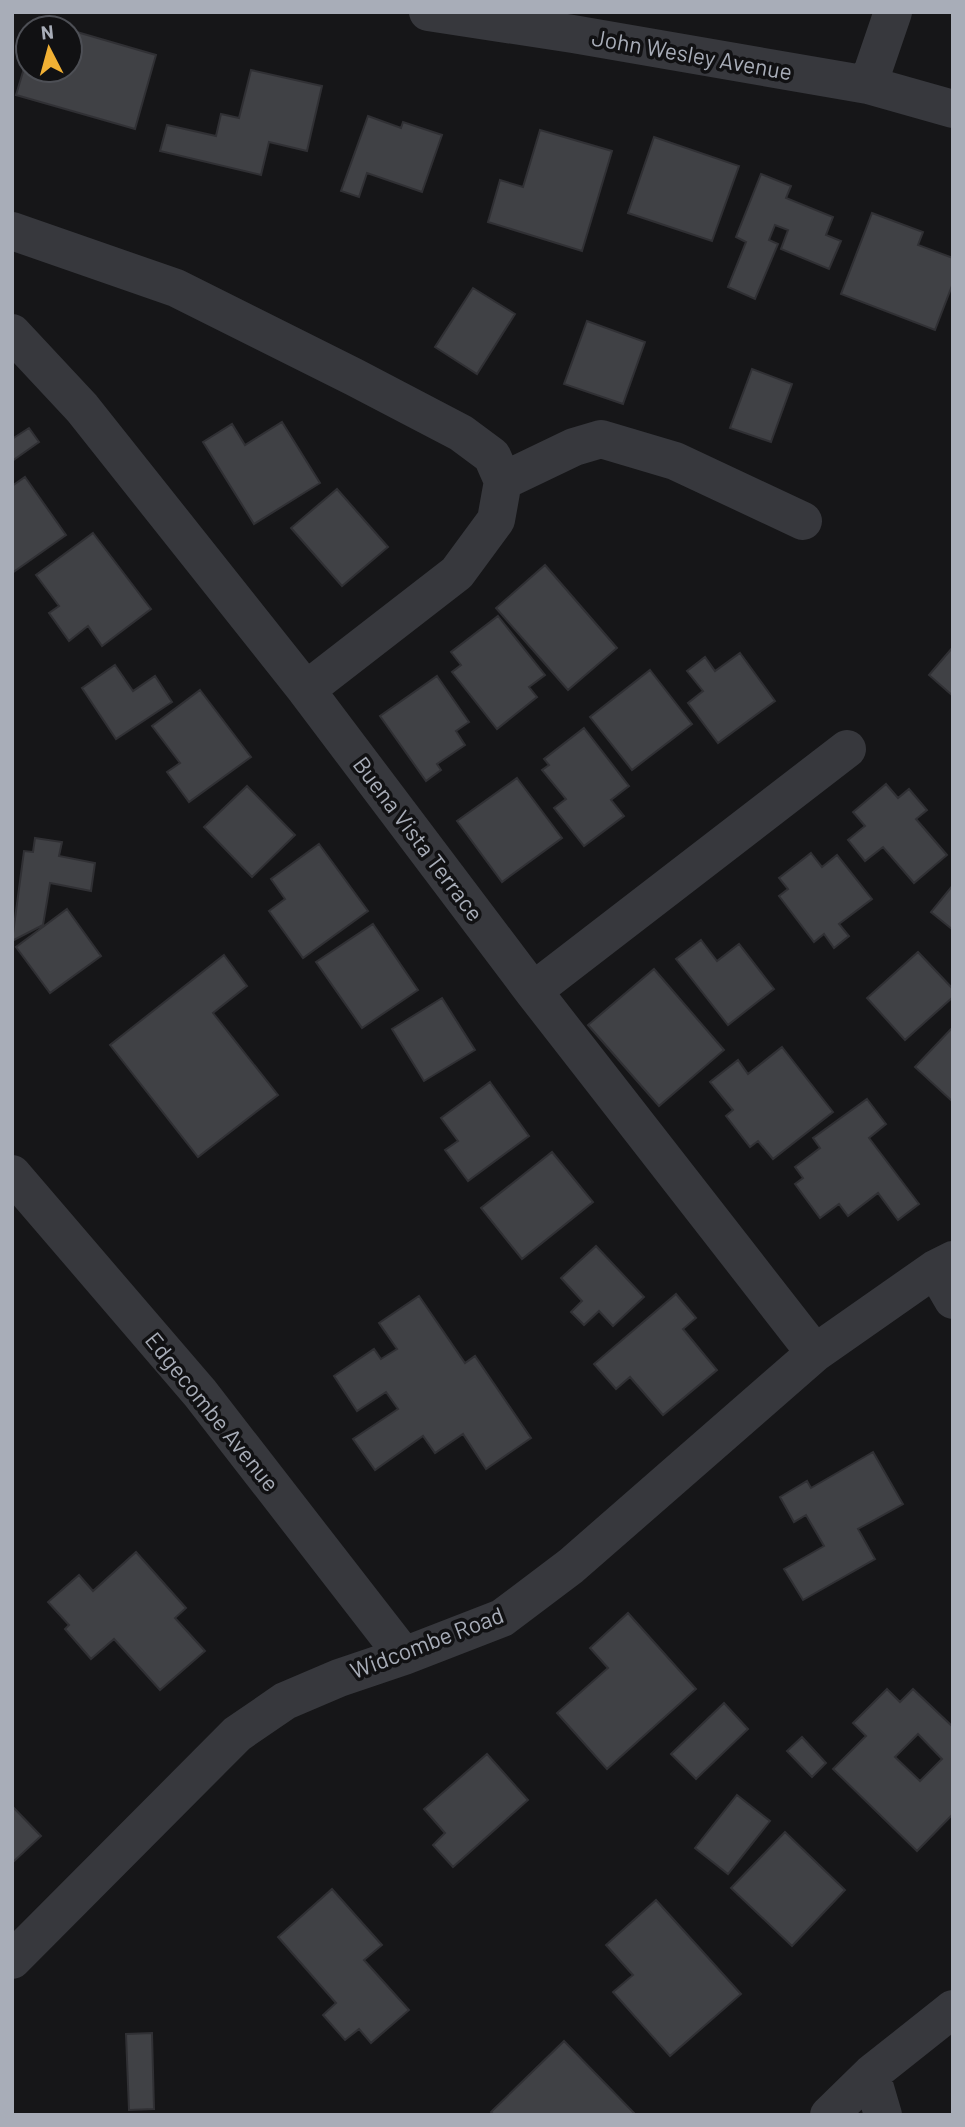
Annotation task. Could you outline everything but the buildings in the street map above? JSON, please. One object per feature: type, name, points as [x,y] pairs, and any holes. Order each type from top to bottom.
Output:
[{"type":"street","name":"John Wesley Avenue","points":[[428,12],[868,85],[953,109]]},
{"type":"street","points":[[868,85],[893,12]]},
{"type":"street","points":[[12,231],[176,288],[461,433],[492,456],[503,481],[496,520],[457,573],[306,690]]},
{"type":"street","name":"Buena Vista Terrace","points":[[12,333],[82,408],[306,690],[533,992],[815,1353]]},
{"type":"street","points":[[503,481],[574,447],[601,439],[675,461],[803,521]]},
{"type":"street","points":[[533,992],[847,750]]},
{"type":"street","name":"Edgecombe Avenue","points":[[12,1174],[200,1393],[404,1656]]},
{"type":"street","name":"Widcombe Road","points":[[12,1959],[237,1734],[285,1701],[339,1678],[502,1618],[571,1566],[815,1353],[947,1276]]},
{"type":"street","points":[[829,2115],[871,2074],[953,2009]]},
{"type":"street","points":[[871,2074],[883,2115]]}]
